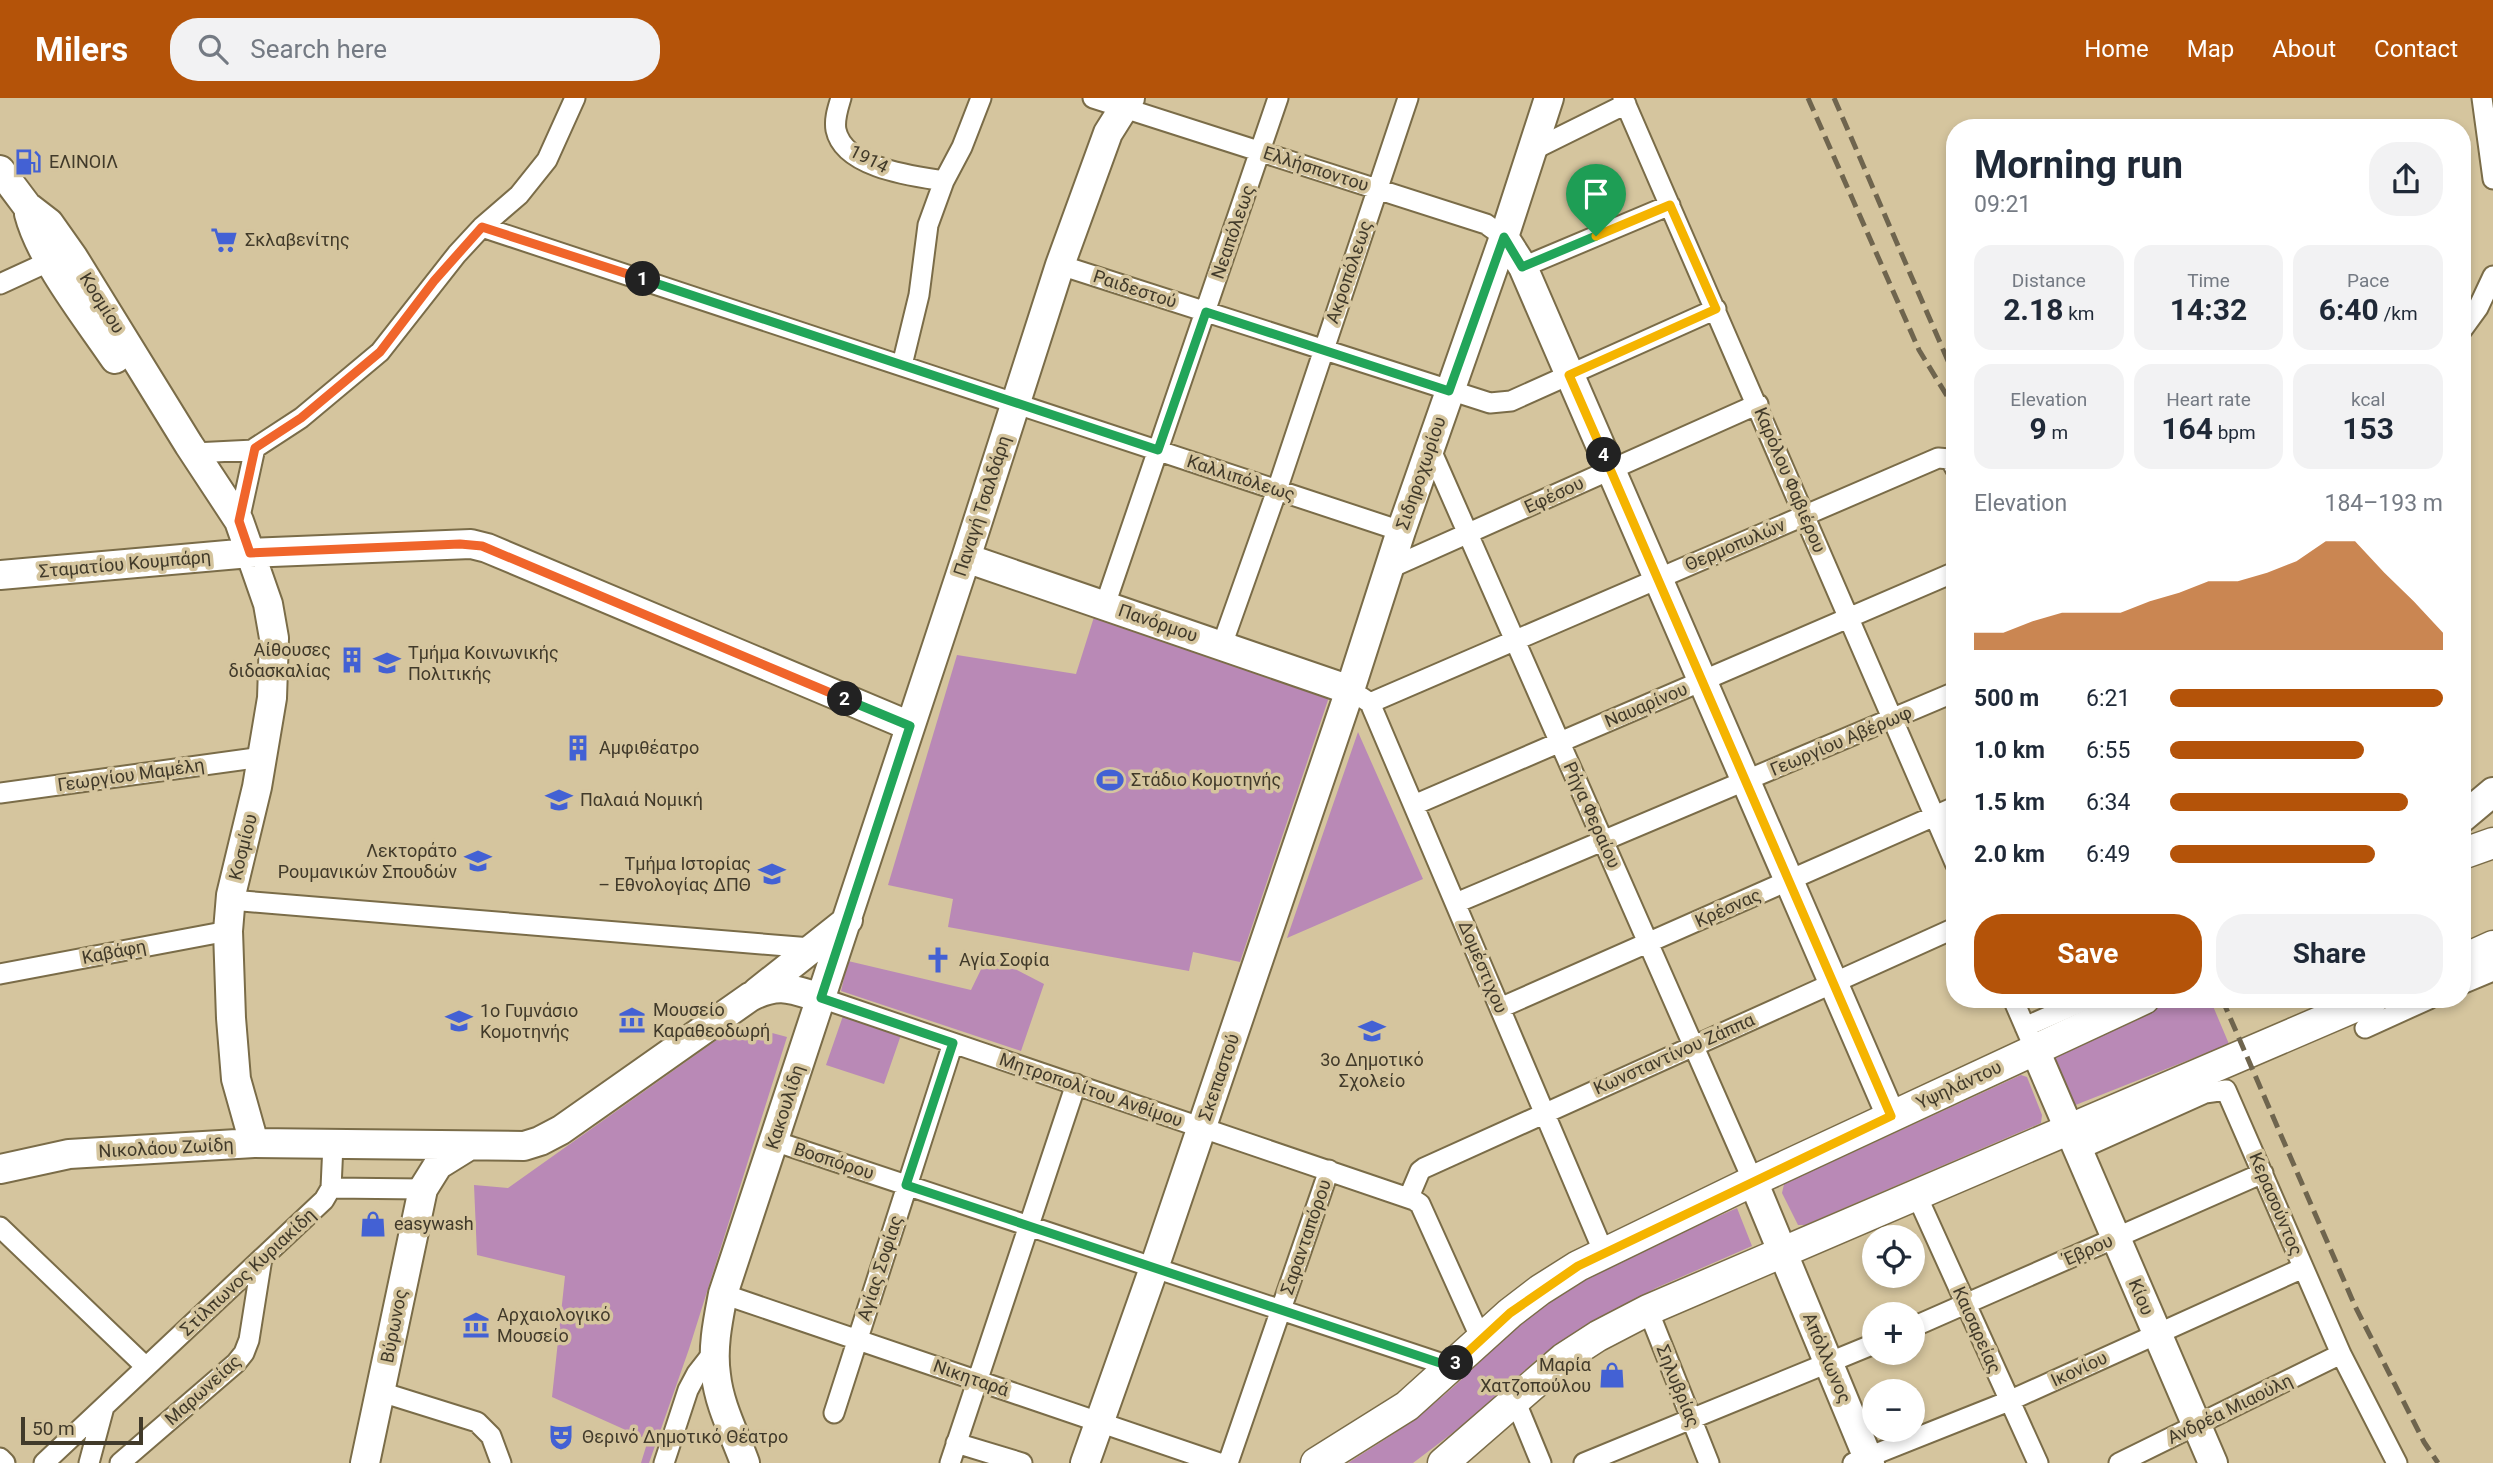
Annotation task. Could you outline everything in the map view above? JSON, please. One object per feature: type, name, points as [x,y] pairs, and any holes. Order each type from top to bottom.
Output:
[{"type":"main road","points":[[2471,851],[2493,843]]},
{"type":"main road","points":[[2471,956],[2493,946]]},
{"type":"main road","name":"Υψηλάντου","points":[[1316,1463],[1398,1413],[1480,1339],[1540,1290],[1604,1253],[1891,1116],[2030,1038],[2118,1008]]},
{"type":"main road","points":[[1443,1463],[1579,1348],[1648,1310],[1917,1195],[2073,1140],[2255,1051],[2353,1008]]},
{"type":"street","points":[[194,453],[254,450],[301,418],[380,352],[434,281],[482,227],[519,195],[547,160],[575,98]]},
{"type":"street","name":"1914","points":[[841,98],[836,130],[849,151],[883,169],[944,181]]},
{"type":"street","points":[[902,365],[919,295],[928,225],[944,181],[962,147],[981,98]]},
{"type":"street","name":"Ελλήσποντου","points":[[1093,98],[1127,102],[1260,151],[1486,224],[1504,237]]},
{"type":"street","name":"Νεαπόλεως","points":[[1105,605],[1278,98]]},
{"type":"street","name":"Ακροπόλεως","points":[[1222,645],[1277,490],[1408,98]]},
{"type":"street","name":"Σιδηροχωρίου","points":[[1360,697],[1388,569],[1504,237],[1549,98]]},
{"type":"street","points":[[2482,98],[2493,179]]},
{"type":"street","points":[[1533,150],[1625,101]]},
{"type":"street","name":"Καρόλου Φαβιέρου","points":[[1625,101],[1946,842]]},
{"type":"street","name":"Παναγή Τσαλδάρη","points":[[848,920],[1060,265],[1108,133],[1127,102]]},
{"type":"street","name":"Κοσμίου","points":[[0,170],[27,206],[49,223],[73,257],[239,521],[266,594],[274,638],[274,677],[263,757],[230,900],[228,931],[236,1079],[254,1143]]},
{"type":"street","points":[[1522,267],[1670,205]]},
{"type":"street","name":"Κοσμίου","points":[[27,206],[33,231],[50,261],[221,527],[250,553]]},
{"type":"street","name":"Καλλιπόλεως","points":[[482,227],[1401,531]]},
{"type":"street","points":[[1504,237],[1522,267],[1891,1116]]},
{"type":"street","points":[[0,284],[50,261]]},
{"type":"street","name":"Ραιδεστού","points":[[1060,265],[1485,402],[1502,403],[1716,309]]},
{"type":"street","points":[[2471,318],[2493,276]]},
{"type":"street","name":"Εφέσου","points":[[1388,569],[1758,404]]},
{"type":"street","points":[[239,521],[254,450]]},
{"type":"street","name":"Ρήγα Φεραίου","points":[[1431,450],[1753,1181]]},
{"type":"street","name":"Θερμοπυλών","points":[[1360,697],[1515,640],[1938,458],[1946,461]]},
{"type":"street","name":"Σταματίου Κουμπάρη","points":[[0,575],[250,553],[460,544],[482,546],[910,726]]},
{"type":"street","name":"Πανόρμου","points":[[966,558],[1222,645],[1360,697]]},
{"type":"street","name":"Ναυαρίνου","points":[[1414,805],[1946,576]]},
{"type":"street","name":"Γεωργίου Αβέρωφ","points":[[1456,903],[1946,696]]},
{"type":"street","name":"Δομέστιχου","points":[[1360,697],[1414,805],[1604,1253]]},
{"type":"street","name":"Σκεπαστού","points":[[1085,1463],[1202,1127],[1360,697]]},
{"type":"street","name":"Γεωργίου Μαμέλη","points":[[0,793],[263,757]]},
{"type":"street","points":[[2471,810],[2493,792]]},
{"type":"street","name":"Κρέσνας","points":[[1500,1008],[1946,811]]},
{"type":"street","points":[[230,900],[811,948]]},
{"type":"street","points":[[424,1189],[331,1188],[333,1144],[524,1146],[548,1138],[750,997],[848,920]]},
{"type":"street","name":"Κακουλίδη","points":[[745,1463],[718,1387],[715,1350],[723,1294],[848,920]]},
{"type":"street","name":"Καβάφη","points":[[0,974],[228,931]]},
{"type":"street","name":"Κωνσταντίνου Ζάππα","points":[[1409,1197],[1420,1171],[1424,1168],[1946,932]]},
{"type":"street","points":[[2471,981],[2493,971]]},
{"type":"street","points":[[750,997],[767,988],[778,987],[821,998]]},
{"type":"street","name":"Μητροπολίτου Ανθίμου","points":[[821,998],[1409,1197]]},
{"type":"street","points":[[2017,1008],[2030,1038],[2075,1008]]},
{"type":"street","points":[[2365,1028],[2409,1008]]},
{"type":"street","name":"Κίου","points":[[2030,1038],[2213,1463]]},
{"type":"street","name":"Αγίας Σοφίας","points":[[834,1413],[953,1043]]},
{"type":"street","points":[[950,1463],[1076,1084]]},
{"type":"street","name":"Κερασούντος","points":[[2073,1140],[2218,1089],[2226,1090],[2341,1354],[2397,1463]]},
{"type":"street","name":"Βοσπόρου","points":[[774,1141],[1452,1367]]},
{"type":"street","name":"Νικολάου Ζωίδη","points":[[0,1169],[69,1154],[254,1143],[333,1144]]},
{"type":"street","name":"Βύρωνος","points":[[365,1463],[424,1189],[438,1164],[467,1147]]},
{"type":"street","name":"Σαρανταπόρου","points":[[1228,1463],[1329,1170]]},
{"type":"street","name":"Έβρου","points":[[1925,1322],[2263,1173]]},
{"type":"street","name":"Απόλλωνος","points":[[1753,1181],[1829,1364],[1864,1461]]},
{"type":"street","name":"Στίλπωνος Κυριακίδη","points":[[44,1463],[324,1200],[331,1188]]},
{"type":"street","name":"Καισαρείας","points":[[1917,1195],[2038,1463]]},
{"type":"street","points":[[1409,1197],[1420,1204],[1480,1339]]},
{"type":"street","points":[[0,1227],[146,1367]]},
{"type":"street","name":"Μαρωνείας","points":[[120,1463],[236,1363],[244,1353],[262,1258]]},
{"type":"street","name":"Ικονίου","points":[[1864,1461],[2009,1401],[2303,1268]]},
{"type":"street","name":"Νικηταρά","points":[[723,1294],[1219,1463]]},
{"type":"street","name":"Σηλυβρίας","points":[[1648,1310],[1709,1463]]},
{"type":"street","points":[[1584,1463],[1862,1349]]},
{"type":"street","points":[[664,1463],[688,1390],[715,1350]]},
{"type":"street","name":"Ανδρέα Μιαούλη","points":[[2119,1463],[2341,1354]]},
{"type":"street","points":[[381,1392],[477,1422],[491,1436],[501,1463]]},
{"type":"street","points":[[1515,1400],[1541,1463]]},
{"type":"street","points":[[89,1463],[104,1407]]},
{"type":"street","points":[[957,1443],[1022,1463]]},
{"type":"street","points":[[0,1458],[5,1463]]},
{"type":"shaded area","name":"Στάδιο Κομοτηνής","points":[[1094,617],[1329,697],[1240,962],[1193,952],[1189,971],[948,927],[953,899],[888,885],[957,655],[1076,674]]},
{"type":"shaded area","points":[[1358,732],[1423,879],[1287,938]]},
{"type":"shaded area","points":[[988,955],[1044,984],[1021,1051],[841,991],[848,961],[971,990]]},
{"type":"shaded area","points":[[2156,1008],[2214,1008],[2229,1044],[2073,1106],[2055,1062],[2056,1056]]},
{"type":"shaded area","points":[[844,1013],[902,1032],[884,1084],[826,1065]]},
{"type":"shaded area","points":[[739,1024],[787,1037],[689,1349],[649,1463],[641,1463],[648,1440],[552,1397],[565,1276],[477,1255],[474,1185],[508,1188]]},
{"type":"shaded area","points":[[2021,1075],[2027,1077],[2042,1115],[2041,1123],[1805,1225],[1798,1225],[1782,1193],[1784,1184]]},
{"type":"shaded area","points":[[1737,1208],[1752,1246],[1656,1288],[1578,1331],[1543,1354],[1467,1422],[1413,1463],[1348,1463],[1421,1414],[1531,1315],[1568,1288],[1639,1251]]},
{"type":"railway","points":[[1808,98],[1919,350],[1946,394]]},
{"type":"railway","points":[[1834,98],[1946,356]]},
{"type":"railway","points":[[2226,1008],[2355,1306],[2424,1442],[2438,1463]]},
{"type":"place","name":"ΕΛΙΝΟΙΛ","points":[[28,162]]},
{"type":"place","name":"Σκλαβενίτης","points":[[224,240]]},
{"type":"place","name":"Αίθουσες διδασκαλίας","points":[[352,660]]},
{"type":"place","name":"Τμήμα Κοινωνικής Πολιτικής","points":[[387,663]]},
{"type":"place","name":"Αμφιθέατρο","points":[[578,748]]},
{"type":"place","name":"Στάδιο Κομοτηνής","points":[[1110,780]]},
{"type":"place","name":"Παλαιά Νομική","points":[[559,800]]},
{"type":"place","name":"Λεκτοράτο Ρουμανικών Σπουδών","points":[[478,861]]},
{"type":"place","name":"Τμήμα Ιστορίας – Εθνολογίας ΔΠΘ","points":[[772,874]]},
{"type":"place","name":"Αγία Σοφία","points":[[938,960]]},
{"type":"place","name":"Μουσείο Καραθεοδωρή","points":[[632,1020]]},
{"type":"place","name":"1ο Γυμνάσιο Κομοτηνής","points":[[459,1021]]},
{"type":"place","name":"3ο Δημοτικό Σχολείο","points":[[1372,1031]]},
{"type":"place","name":"easywash","points":[[373,1224]]},
{"type":"place","name":"Αρχαιολογικό Μουσείο","points":[[476,1325]]},
{"type":"place","name":"Μαρία Χατζοπούλου","points":[[1612,1375]]},
{"type":"place","name":"Θερινό Δημοτικό Θέατρο","points":[[561,1437]]},
{"type":"route","points":[[1670,205],[1716,309],[1569,375],[1891,1116],[1578,1266],[1510,1313],[1452,1367],[906,1185],[953,1043],[821,998],[910,726],[482,546],[460,544],[250,553],[239,521],[255,448],[301,418],[380,352],[434,281],[482,227],[1158,450],[1206,312],[1449,391],[1504,237],[1522,267],[1596,236],[1670,205]]}]
